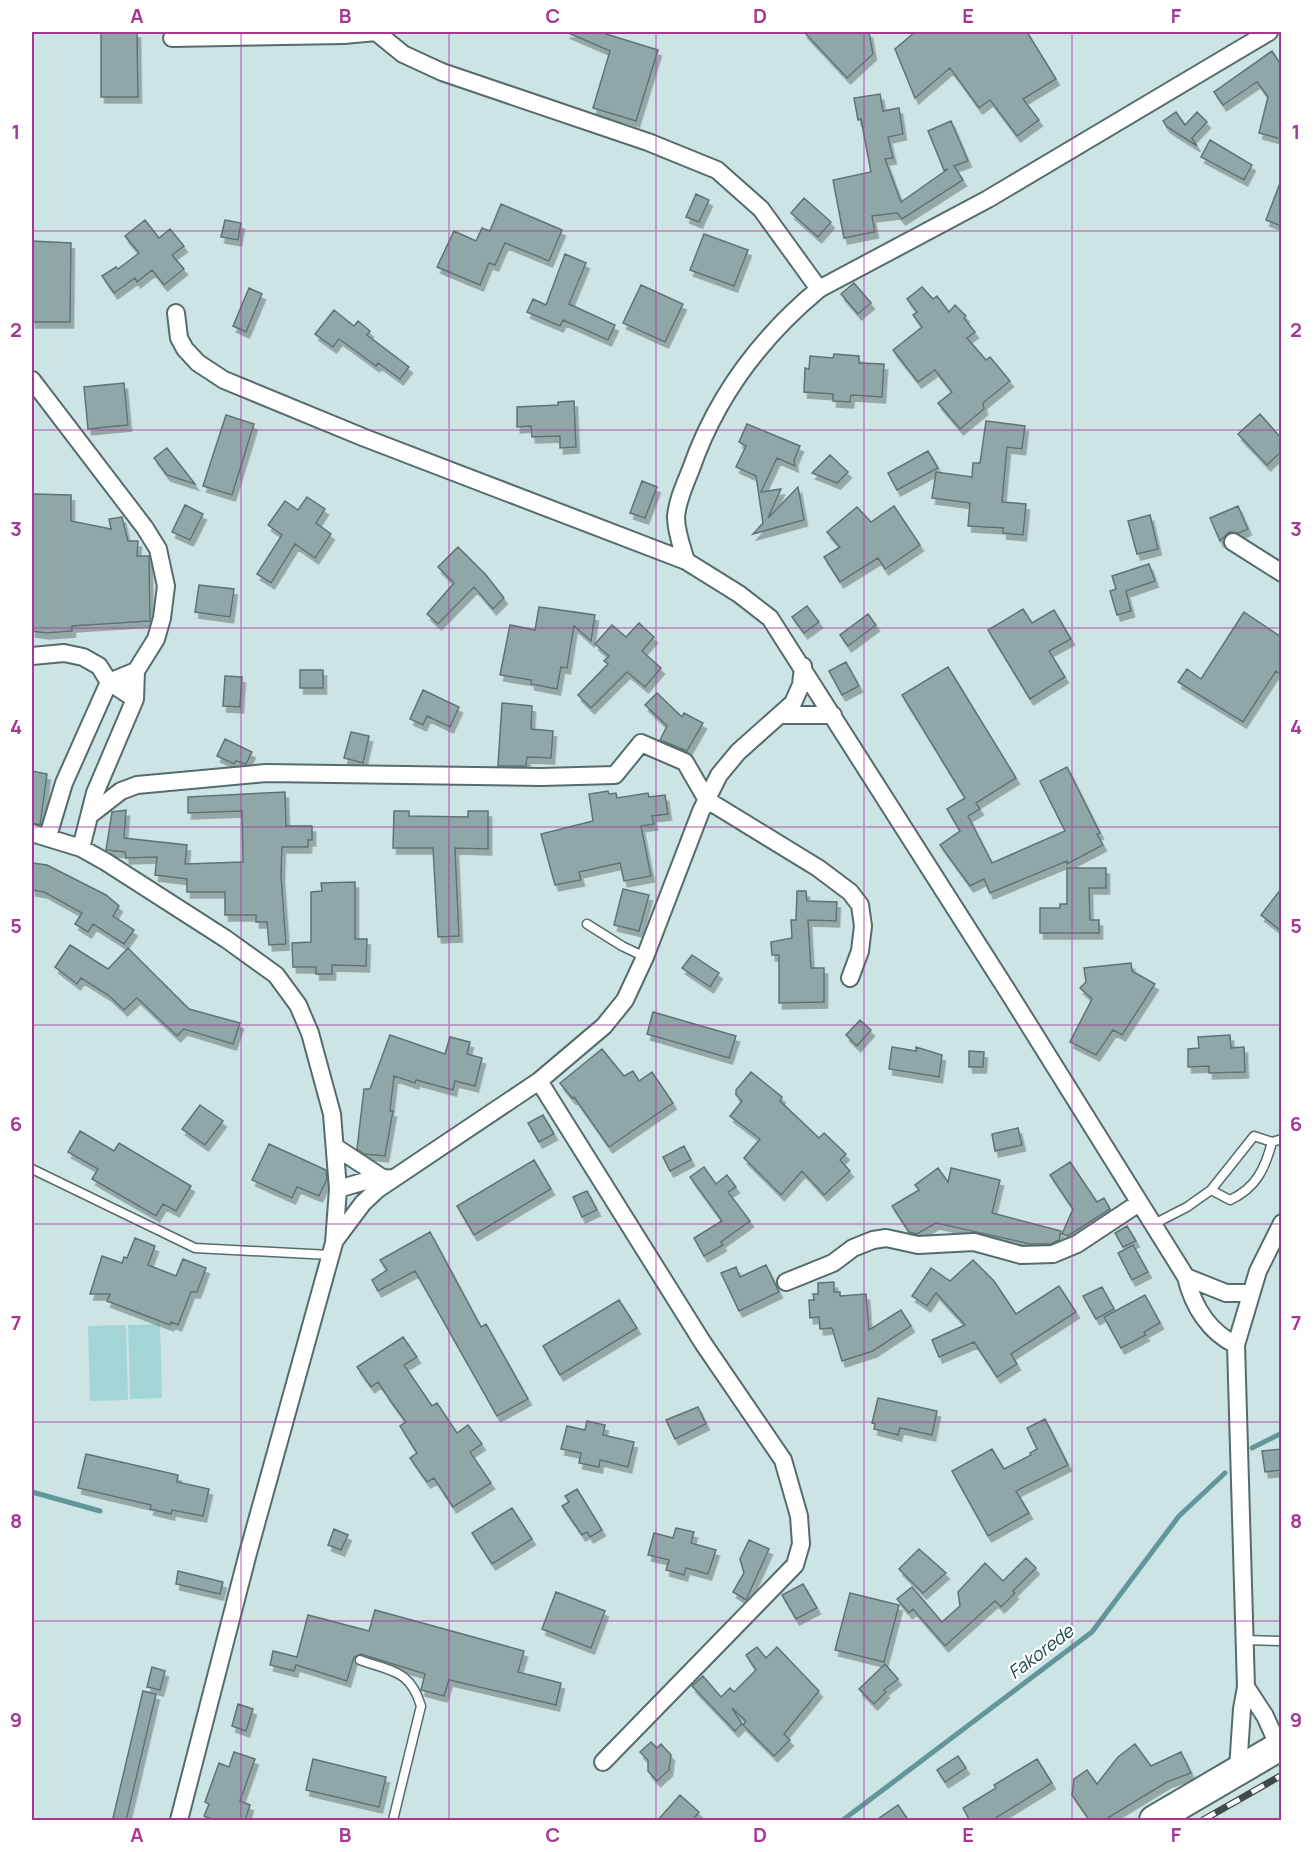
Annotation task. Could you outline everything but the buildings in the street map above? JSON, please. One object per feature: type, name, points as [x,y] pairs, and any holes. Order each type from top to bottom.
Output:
[{"type":"highway","points":[[1154,1821],[1280,1746]]},
{"type":"street","points":[[172,38],[344,35],[376,32],[403,54],[442,72],[648,142],[717,170],[761,209],[819,289]]},
{"type":"street","points":[[686,561],[676,515],[684,486],[711,418],[733,381],[797,308],[819,289],[988,199],[1269,32]]},
{"type":"street","points":[[176,313],[179,338],[184,350],[198,363],[224,380],[365,438],[686,561],[739,594],[770,618],[803,666],[1186,1277],[1193,1300],[1206,1321],[1221,1337],[1236,1345]]},
{"type":"street","points":[[32,380],[118,492],[158,549],[165,586],[162,618],[156,639],[136,671],[135,699],[95,793],[81,848]]},
{"type":"street","points":[[1233,542],[1281,573]]},
{"type":"street","points":[[32,656],[64,653],[83,657],[99,666],[109,682],[135,699]]},
{"type":"street","points":[[332,1249],[363,1203],[389,1178],[539,1081],[604,1026],[625,1000],[645,957],[719,775],[738,752],[792,703],[801,685],[803,666]]},
{"type":"street","points":[[136,671],[109,682],[40,834],[81,848],[138,881],[249,954],[276,975],[298,1005],[310,1033],[332,1114],[337,1148],[338,1189],[332,1249],[251,1542],[179,1821]]},
{"type":"street","points":[[780,715],[833,715]]},
{"type":"street","points":[[90,815],[107,800],[137,785],[220,776],[266,773],[541,777],[615,775],[641,743],[685,762],[707,800],[818,868],[850,892],[860,905],[863,926],[860,951],[850,978]]},
{"type":"street","points":[[539,1081],[703,1343],[783,1460],[800,1516],[801,1544],[795,1565],[603,1762]]},
{"type":"street","points":[[337,1148],[389,1178]]},
{"type":"street","points":[[338,1189],[369,1180],[389,1178]]},
{"type":"street","points":[[786,1282],[833,1263],[854,1248],[873,1240],[886,1238],[918,1245],[974,1242],[1021,1255],[1053,1254],[1077,1244],[1139,1203]]},
{"type":"street","points":[[1238,1769],[1246,1687],[1236,1345],[1250,1293],[1281,1223]]},
{"type":"street","points":[[1186,1277],[1226,1293],[1250,1293]]},
{"type":"street","points":[[1246,1687],[1265,1716],[1280,1746]]},
{"type":"lane","points":[[587,924],[622,946],[645,957]]},
{"type":"lane","points":[[1152,1226],[1187,1207],[1211,1190],[1254,1136],[1272,1142],[1281,1139]]},
{"type":"lane","points":[[1211,1190],[1230,1200],[1244,1193],[1258,1179],[1267,1163],[1272,1142]]},
{"type":"lane","points":[[32,1168],[195,1248],[332,1249]]},
{"type":"lane","points":[[1245,1640],[1281,1641]]},
{"type":"lane","points":[[360,1660],[406,1677],[416,1689],[421,1706],[393,1821]]},
{"type":"shaded area","points":[[160,1324],[162,1398],[130,1399],[128,1325]]},
{"type":"shaded area","points":[[126,1325],[128,1400],[90,1401],[88,1326]]},
{"type":"waterway","name":"Fakorede","points":[[1252,1448],[1282,1433]]},
{"type":"waterway","name":"Fakorede","points":[[843,1820],[1092,1632],[1179,1516],[1225,1473]]},
{"type":"waterway","points":[[32,1492],[100,1511]]},
{"type":"railway","points":[[1203,1820],[1282,1775]]}]
